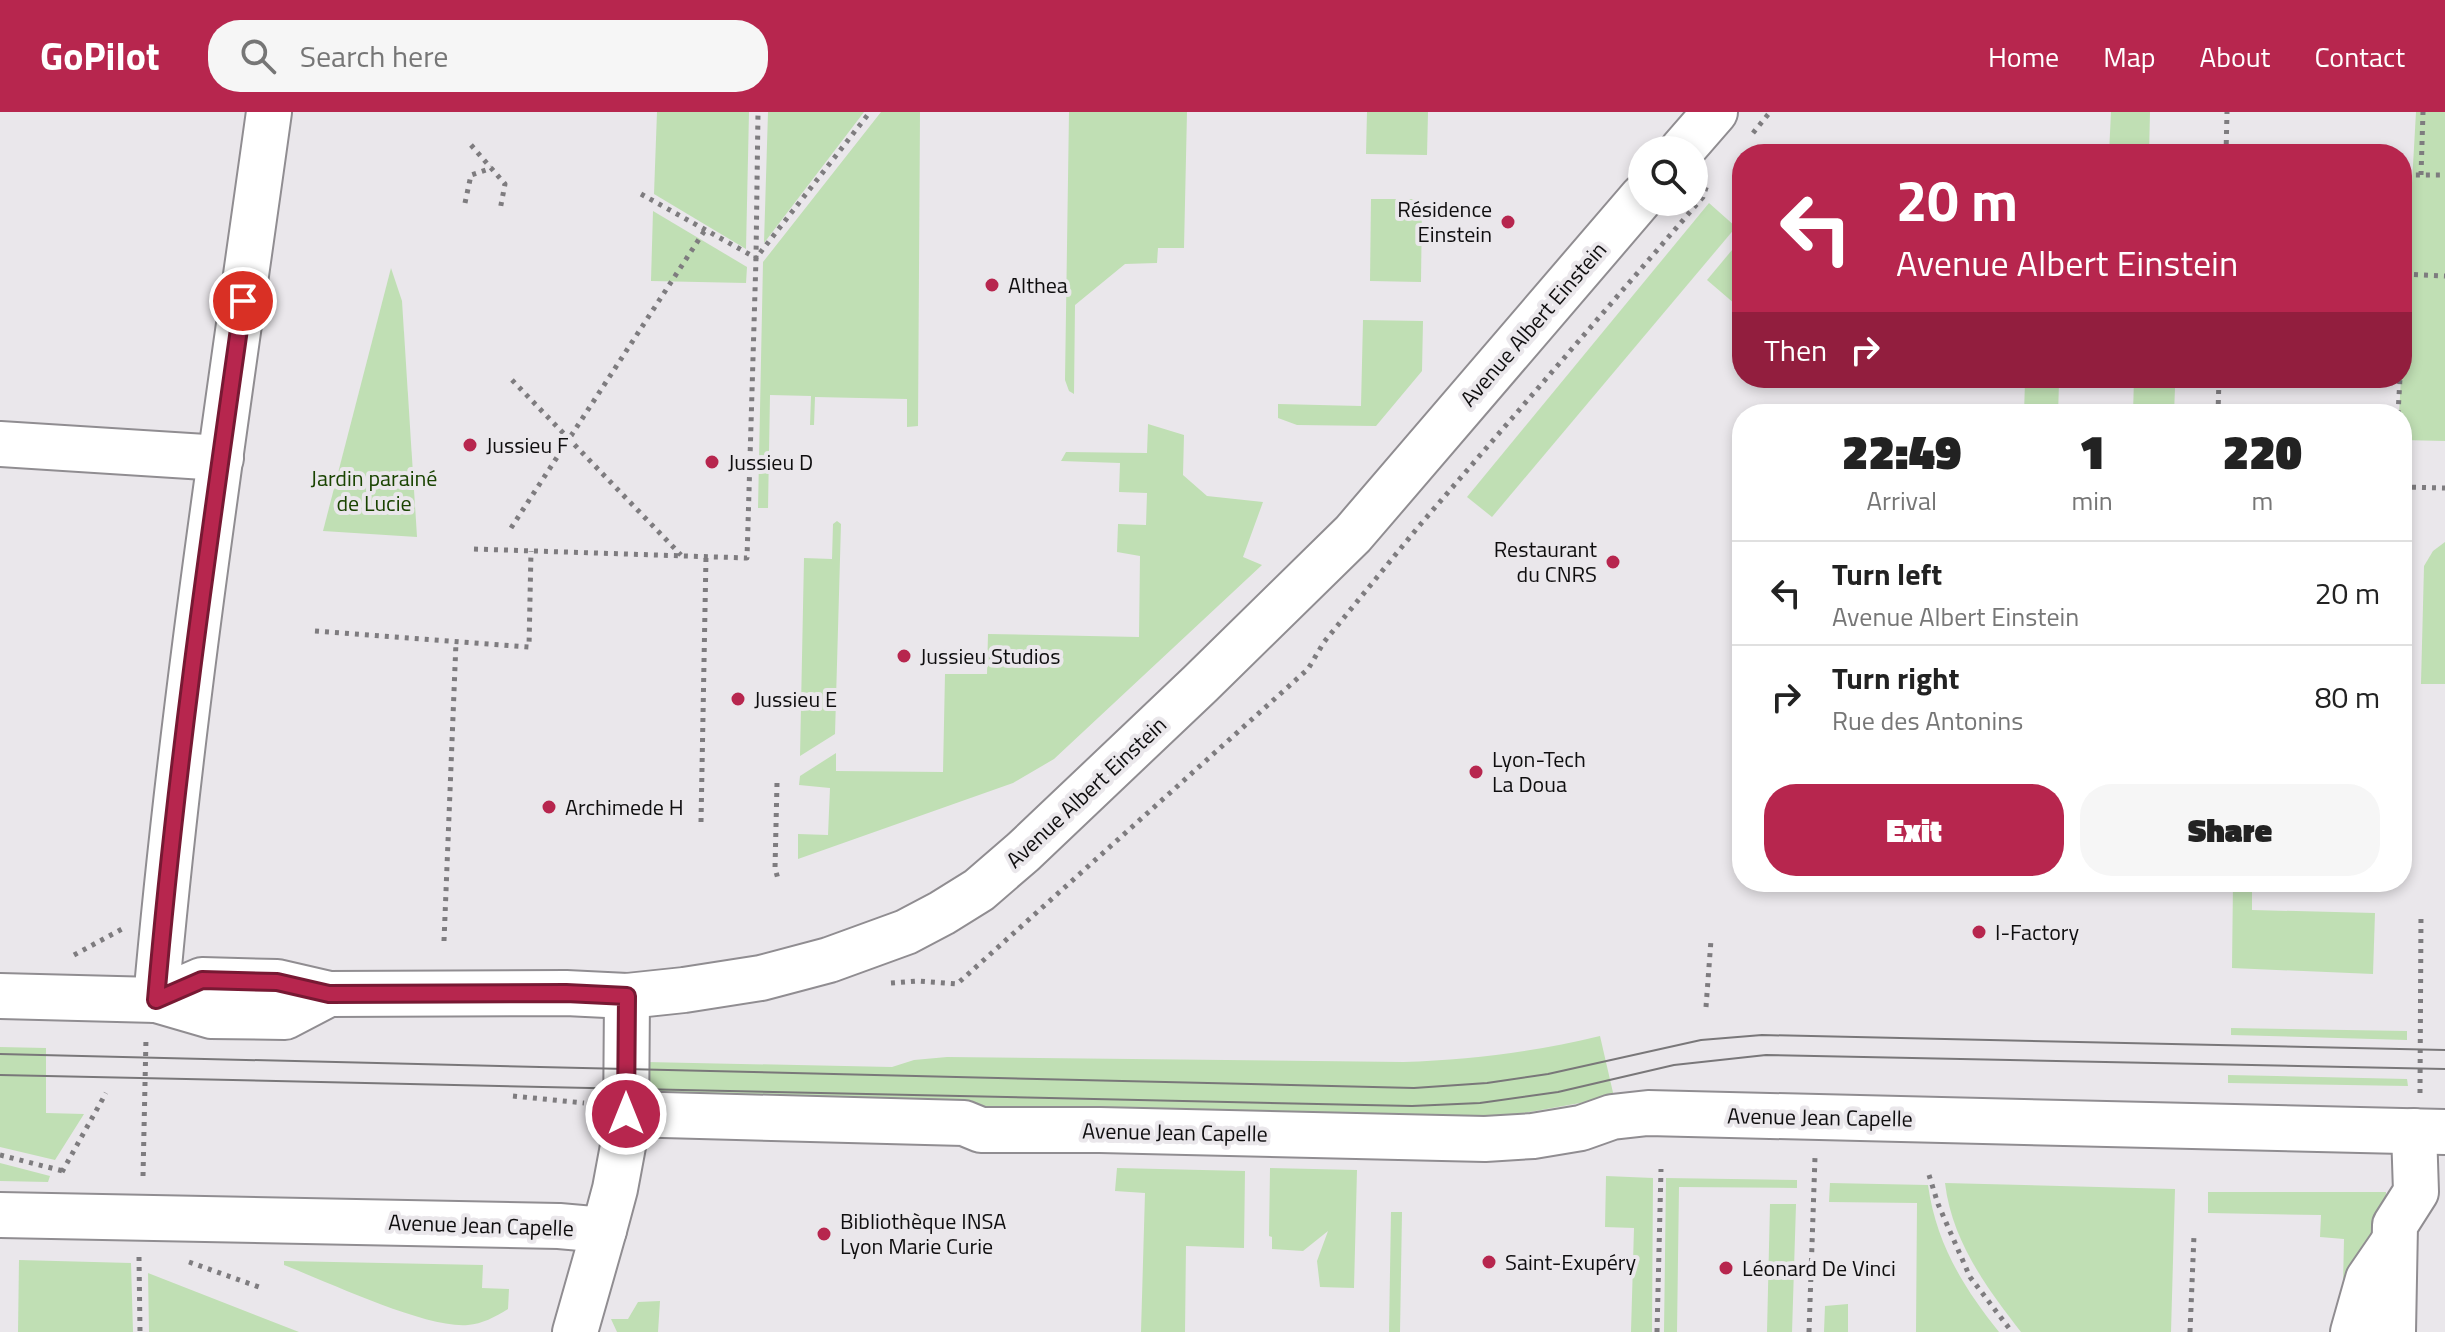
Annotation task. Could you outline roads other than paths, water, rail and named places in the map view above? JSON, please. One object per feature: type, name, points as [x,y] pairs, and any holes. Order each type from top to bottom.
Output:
[{"type":"street","points":[[156,1000],[165,892],[269,112]]},
{"type":"street","points":[[1694,136],[1715,112]]},
{"type":"street","name":"Avenue Albert Einstein","points":[[0,996],[156,1000],[202,980],[277,982],[329,994],[566,993],[627,996],[761,978],[829,960],[906,932],[979,890],[1023,852],[1353,534],[1628,213]]},
{"type":"street","points":[[0,444],[221,458]]},
{"type":"street","points":[[606,1109],[627,996]]},
{"type":"street","name":"Avenue Jean Capelle","points":[[0,1215],[559,1226],[604,1230],[615,1189],[606,1109],[964,1123],[981,1130],[1485,1139],[1557,1132],[1581,1128],[1612,1117],[1648,1113],[1817,1117],[2426,1119]]},
{"type":"street","points":[[2393,1332],[2395,1225],[2416,1192],[2415,1180],[2426,1119]]},
{"type":"street","points":[[575,1332],[604,1230]]},
{"type":"street","points":[[2353,1332],[2368,1279],[2395,1239]]},
{"type":"tram line","points":[[0,1054],[1414,1088],[1487,1083],[1548,1074],[1701,1040],[1762,1035],[2445,1050]]},
{"type":"tram line","points":[[0,1075],[1412,1106],[1480,1103],[1558,1092],[1674,1065],[1766,1055],[2445,1069]]},
{"type":"place","name":"Résidence Einstein","points":[[1508,222]]},
{"type":"place","name":"Althea","points":[[992,285]]},
{"type":"place","name":"Jussieu F","points":[[470,445]]},
{"type":"place","name":"Jussieu D","points":[[712,462]]},
{"type":"place","name":"Restaurant du CNRS","points":[[1613,562]]},
{"type":"place","name":"Jussieu Studios","points":[[904,656]]},
{"type":"place","name":"Jussieu E","points":[[738,699]]},
{"type":"place","name":"Lyon-Tech La Doua","points":[[1476,772]]},
{"type":"place","name":"Archimede H","points":[[549,807]]},
{"type":"place","name":"I-Factory","points":[[1979,932]]},
{"type":"place","name":"Bibliothèque INSA Lyon Marie Curie","points":[[824,1234]]},
{"type":"place","name":"Saint-Exupéry","points":[[1489,1262]]},
{"type":"place","name":"Léonard De Vinci","points":[[1726,1268]]},
{"type":"park label","name":"Jardin parainé de Lucie","points":[[374,490]]}]
